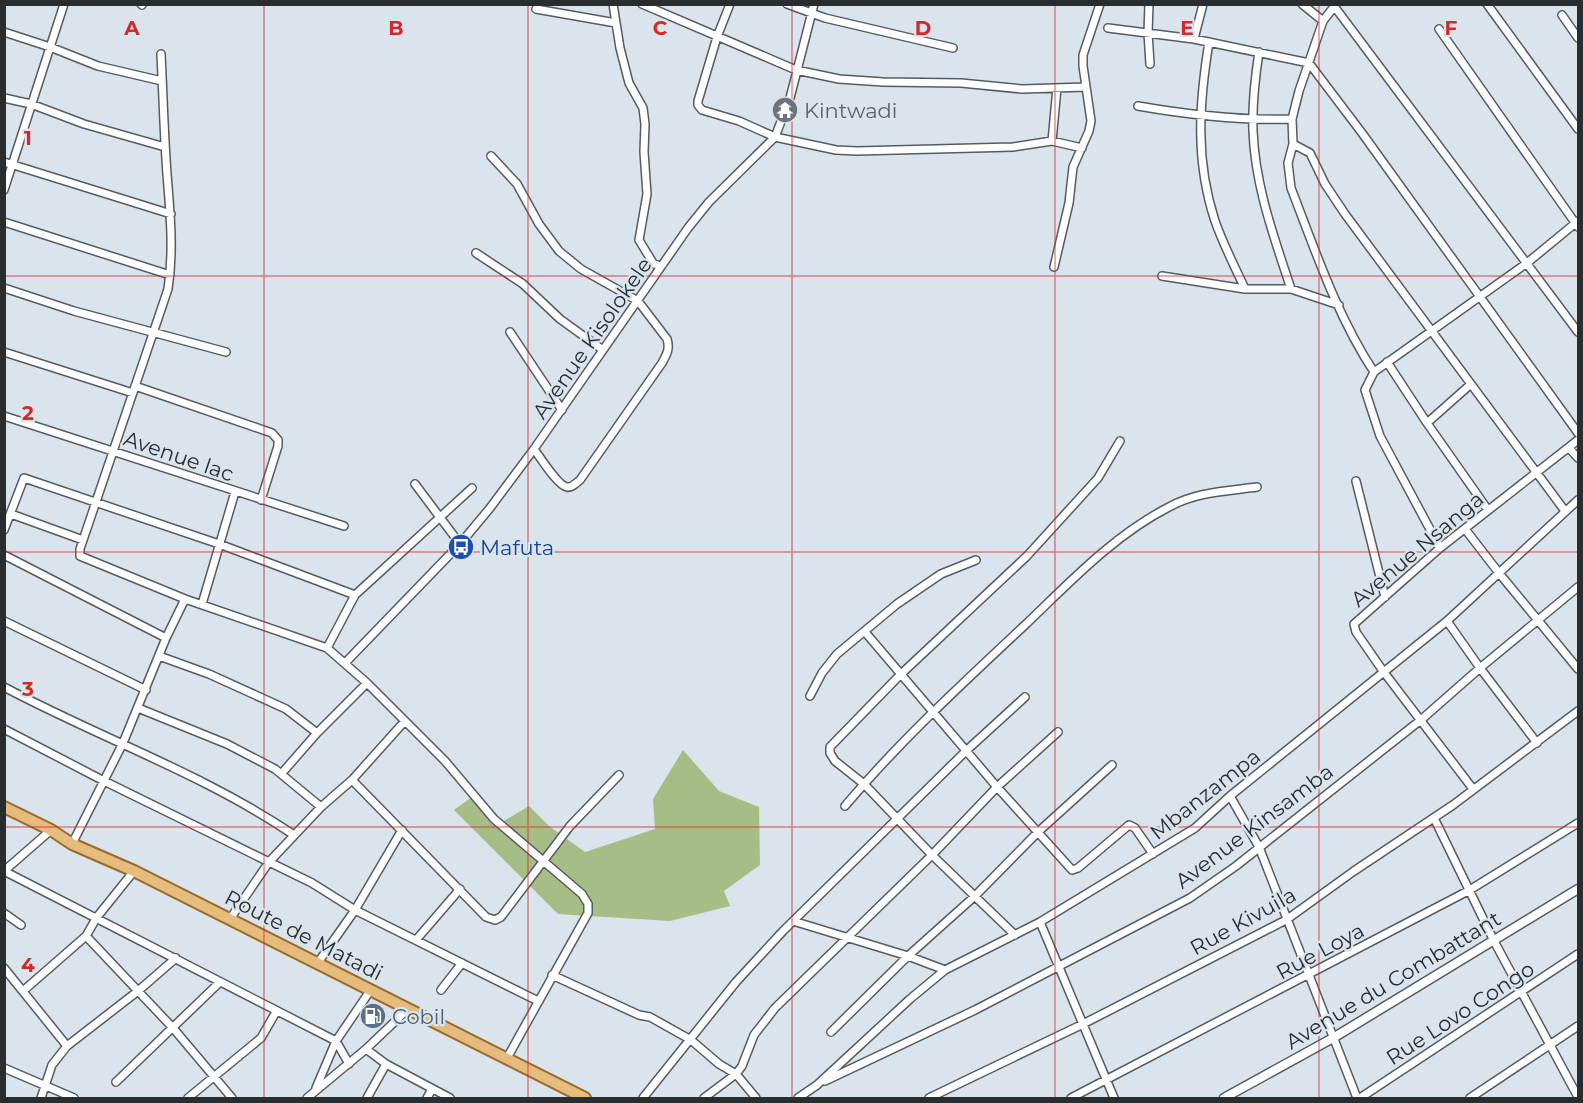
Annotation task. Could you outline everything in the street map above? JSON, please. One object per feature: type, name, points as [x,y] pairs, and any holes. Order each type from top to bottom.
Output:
[{"type":"main road","name":"Route de Matadi","points":[[4,807],[51,830],[72,844],[134,871],[585,1098]]},
{"type":"street","points":[[4,190],[8,163],[31,104],[64,4]]},
{"type":"street","points":[[613,4],[629,83],[643,108],[645,124],[647,194],[639,240],[653,263],[661,267]]},
{"type":"street","points":[[642,4],[796,70],[839,79],[961,83],[1023,89],[1086,87]]},
{"type":"street","points":[[730,4],[717,37],[698,101],[699,107],[715,115],[739,121],[776,137],[836,150],[1013,147],[1052,141],[1082,147]]},
{"type":"street","points":[[787,4],[812,14],[953,48]]},
{"type":"street","name":"Avenue Kisolokele","points":[[346,662],[460,544],[534,449],[688,228],[709,202],[776,137],[790,98],[814,4]]},
{"type":"street","points":[[1149,4],[1150,64]]},
{"type":"street","points":[[1194,39],[1203,4]]},
{"type":"street","points":[[1302,4],[1323,21]]},
{"type":"street","points":[[1487,4],[1578,129]]},
{"type":"street","points":[[1054,267],[1069,203],[1073,167],[1091,121],[1083,55],[1098,5]]},
{"type":"street","points":[[1374,372],[1356,345],[1339,305],[1292,188],[1288,163],[1293,144],[1292,118],[1308,63],[1323,21],[1335,5],[1578,332]]},
{"type":"street","points":[[536,9],[616,23]]},
{"type":"street","points":[[1562,15],[1578,38]]},
{"type":"street","points":[[1108,28],[1194,39],[1308,63],[1362,133],[1578,433]]},
{"type":"street","points":[[1440,29],[1578,224],[1481,297],[1374,372],[1365,390],[1380,436],[1440,548]]},
{"type":"street","points":[[4,32],[98,66],[162,81]]},
{"type":"street","points":[[1209,42],[1201,94],[1200,145],[1215,221],[1245,289]]},
{"type":"street","points":[[1259,52],[1252,120],[1259,185],[1291,289]]},
{"type":"street","points":[[161,54],[165,147],[171,214],[168,289],[79,553],[83,558],[185,599],[327,648],[367,682],[444,761],[494,819],[582,894],[588,904],[588,913],[507,1058]]},
{"type":"street","points":[[1052,141],[1057,88]]},
{"type":"street","points":[[4,98],[31,104],[84,124],[165,147]]},
{"type":"street","points":[[1138,106],[1200,116],[1252,120],[1292,118]]},
{"type":"street","points":[[1293,144],[1310,153],[1345,214],[1565,511]]},
{"type":"street","points":[[491,156],[518,184],[539,224],[559,251],[581,269],[638,301],[668,339],[667,354],[580,480],[573,486],[566,487],[559,483],[534,449]]},
{"type":"street","points":[[8,163],[171,214]]},
{"type":"street","points":[[4,222],[170,275]]},
{"type":"street","points":[[476,253],[523,284],[560,319],[603,350]]},
{"type":"street","points":[[1162,276],[1245,289],[1291,289],[1339,305]]},
{"type":"street","points":[[4,288],[74,311],[226,352]]},
{"type":"street","points":[[510,332],[561,411]]},
{"type":"street","points":[[4,352],[134,389],[272,433],[276,436],[278,446],[261,500]]},
{"type":"street","points":[[1387,362],[1488,510]]},
{"type":"street","points":[[1427,423],[1471,384]]},
{"type":"street","name":"Avenue lac","points":[[4,416],[344,526]]},
{"type":"street","name":"Avenue Nsanga","points":[[1473,789],[1422,719],[1383,671],[1354,628],[1356,621],[1440,548],[1578,440]]},
{"type":"street","points":[[1015,935],[897,820],[864,784],[835,760],[830,753],[830,747],[900,675],[1027,556],[1098,478],[1120,441]]},
{"type":"street","points":[[1569,448],[1578,458]]},
{"type":"street","points":[[4,530],[24,478],[219,544],[355,595]]},
{"type":"street","points":[[1356,481],[1385,597]]},
{"type":"street","points":[[415,484],[460,544]]},
{"type":"street","points":[[845,806],[934,712],[1106,549],[1147,519],[1171,505],[1195,496],[1257,487]]},
{"type":"street","points":[[327,648],[355,595],[472,488]]},
{"type":"street","points":[[202,604],[235,492]]},
{"type":"street","name":"Mbanzampa","points":[[798,1098],[817,1084],[945,970],[1040,922],[1195,828],[1230,796],[1447,621],[1578,500]]},
{"type":"street","points":[[11,514],[83,540]]},
{"type":"street","points":[[1465,529],[1578,669]]},
{"type":"street","points":[[4,555],[166,638]]},
{"type":"street","points":[[810,696],[822,673],[837,654],[897,604],[926,583],[976,560]]},
{"type":"street","name":"Avenue Kinsamba","points":[[817,1084],[975,1010],[1190,898],[1236,866],[1422,719],[1578,587]]},
{"type":"street","points":[[72,844],[123,743],[166,638],[185,599]]},
{"type":"street","points":[[4,621],[146,690]]},
{"type":"street","points":[[1447,621],[1538,743]]},
{"type":"street","points":[[865,632],[900,675],[1072,870],[1129,825],[1135,828],[1153,854]]},
{"type":"street","points":[[159,656],[209,674],[286,709],[317,732]]},
{"type":"street","points":[[282,773],[317,732],[367,682]]},
{"type":"street","points":[[4,687],[123,743],[266,816],[294,835]]},
{"type":"street","points":[[643,1098],[736,982],[793,921],[967,750],[1025,697]]},
{"type":"street","points":[[138,708],[227,744],[282,773],[321,807]]},
{"type":"street","name":"Rue Kivuila","points":[[929,1098],[1082,1025],[1286,920],[1434,818],[1538,743],[1578,711]]},
{"type":"street","points":[[230,919],[269,862],[321,807],[352,780],[404,722]]},
{"type":"street","points":[[4,729],[312,883],[355,910],[538,1001]]},
{"type":"street","points":[[704,1098],[736,1074],[742,1066],[754,1035],[764,1021],[998,787],[1058,732]]},
{"type":"street","points":[[831,1032],[908,956],[975,896],[1038,832],[1112,765]]},
{"type":"street","points":[[352,780],[486,916],[495,920],[501,917],[570,826],[619,775]]},
{"type":"street","points":[[1230,796],[1259,847],[1286,920],[1310,974],[1332,1038],[1359,1098]]},
{"type":"street","points":[[1434,818],[1468,891],[1578,1097]]},
{"type":"street","name":"Rue Loya","points":[[1071,1098],[1468,891],[1578,823]]},
{"type":"street","points":[[51,830],[4,871],[176,957],[276,1012],[336,1041],[349,1064]]},
{"type":"street","points":[[317,964],[355,910],[402,830]]},
{"type":"street","points":[[23,991],[86,936],[97,917],[134,871]]},
{"type":"street","points":[[416,940],[460,889]]},
{"type":"street","name":"Avenue du Combattant","points":[[1224,1098],[1332,1038],[1578,889]]},
{"type":"street","points":[[4,913],[21,925]]},
{"type":"street","points":[[793,921],[908,956],[945,970]]},
{"type":"street","points":[[1040,922],[1114,1098]]},
{"type":"street","points":[[86,936],[173,1029],[231,1098]]},
{"type":"street","name":"Rue Lovo Congo","points":[[1359,1098],[1522,993],[1578,954]]},
{"type":"street","points":[[41,1098],[54,1061],[67,1046],[138,991],[176,957]]},
{"type":"street","points":[[441,990],[462,963]]},
{"type":"street","points":[[4,968],[67,1046]]},
{"type":"street","points":[[552,975],[639,1015],[650,1017],[691,1040],[719,1064],[736,1074],[756,1098]]},
{"type":"street","points":[[116,1082],[220,982]]},
{"type":"street","points":[[315,1091],[336,1041],[370,991]]},
{"type":"street","points":[[307,1098],[349,1064],[408,1010]]},
{"type":"street","points":[[188,1098],[261,1038],[276,1012]]},
{"type":"street","points":[[1470,1098],[1578,1026]]},
{"type":"street","points":[[366,1049],[386,1064],[450,1098]]},
{"type":"street","points":[[367,1098],[386,1064]]},
{"type":"street","points":[[4,1068],[74,1098]]},
{"type":"street","points":[[427,1098],[432,1089]]},
{"type":"green space","points":[[683,750],[719,791],[759,807],[760,865],[724,891],[730,906],[670,921],[558,914],[454,810],[472,797],[497,825],[529,806],[549,826],[585,852],[655,829],[653,799]]},
{"type":"place","name":"Kintwadi","points":[[785,110]]},
{"type":"place","name":"Mafuta","points":[[461,547]]},
{"type":"place","name":"Cobil","points":[[373,1016]]}]
